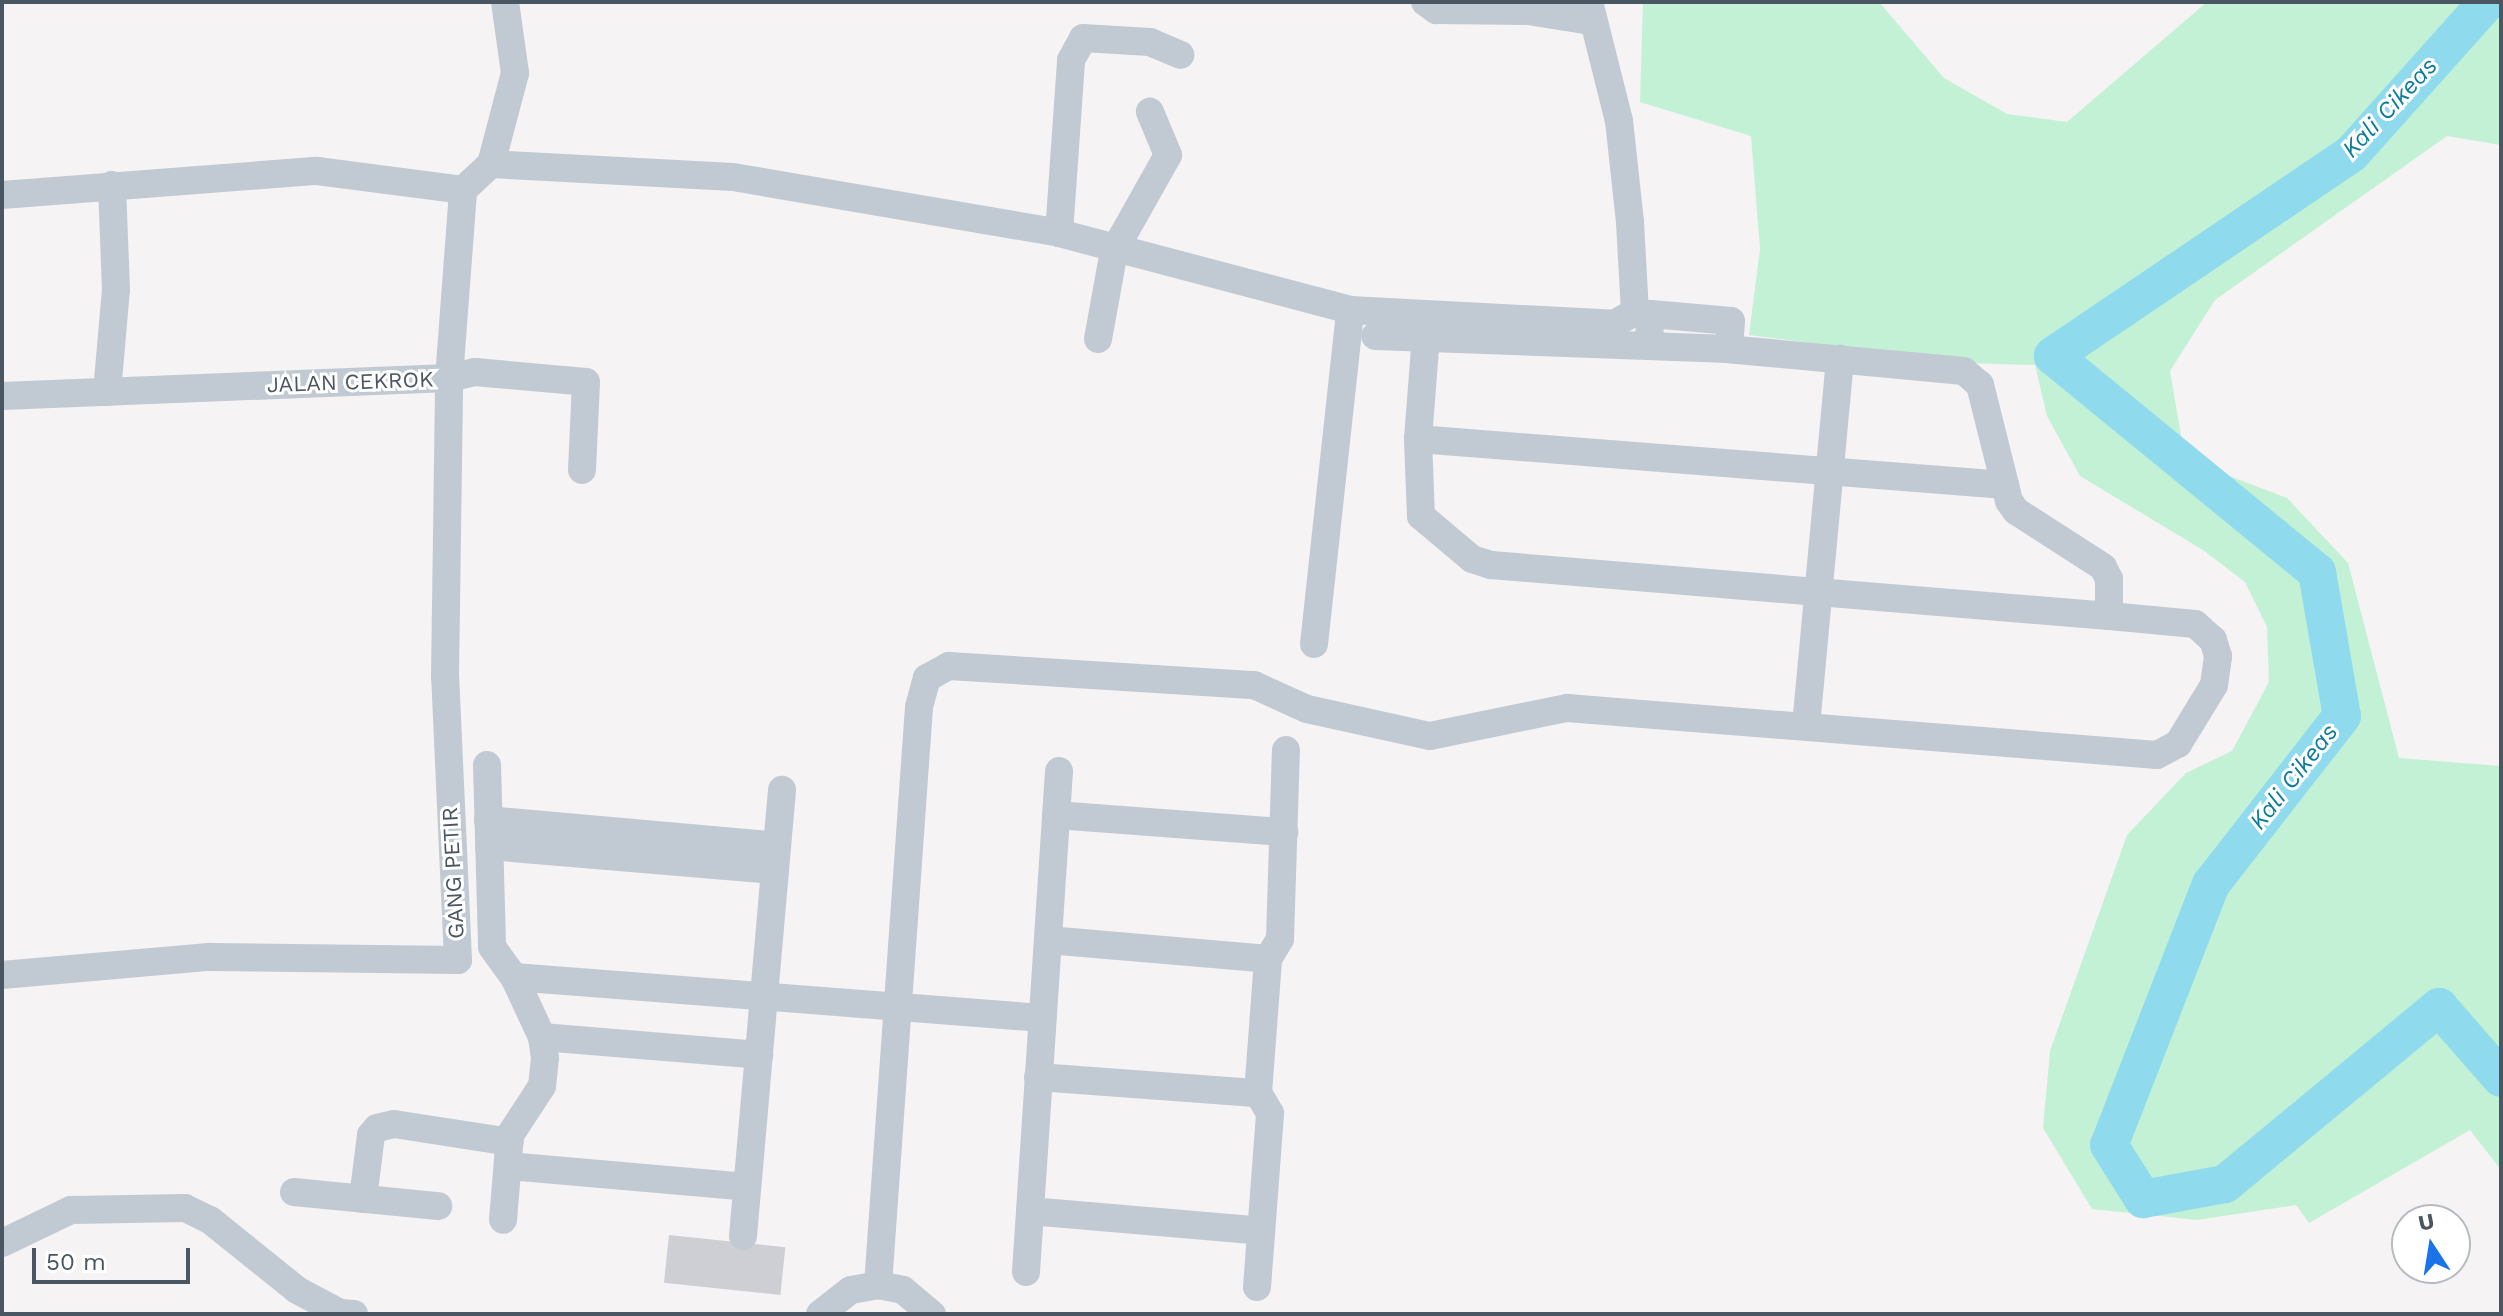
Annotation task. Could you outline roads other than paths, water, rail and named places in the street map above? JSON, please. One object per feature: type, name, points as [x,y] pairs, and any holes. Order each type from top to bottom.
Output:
[{"type":"street","points":[[2,195],[317,171],[463,190],[491,164],[515,73],[505,2]]},
{"type":"street","points":[[491,164],[733,177],[1059,233],[1114,251],[1350,310],[1614,324],[1635,312],[1619,121],[1590,11],[1436,10],[1425,2]]},
{"type":"street","points":[[1059,233],[1069,73],[1083,38],[1150,42],[1180,55]]},
{"type":"street","points":[[1098,339],[1114,251],[1168,155],[1150,112]]},
{"type":"street","points":[[107,392],[116,290],[112,185]]},
{"type":"street","name":"JALAN CEKROK","points":[[2,396],[449,378],[463,190]]},
{"type":"street","points":[[1314,644],[1350,310]]},
{"type":"street","points":[[1375,336],[1426,335],[1729,349],[1964,371],[1975,377],[2005,485],[2016,511],[2103,567],[2109,579],[2109,616]]},
{"type":"street","points":[[878,1285],[919,707],[927,678],[949,666],[1254,685],[1307,709],[1430,736],[1567,708],[2157,755],[2178,744],[2208,698],[2218,656],[2213,640],[2182,620],[1491,565],[1472,559],[1421,516],[1418,439],[1426,335]]},
{"type":"street","points":[[1806,726],[1840,359]]},
{"type":"street","points":[[449,378],[475,372],[586,382],[582,470]]},
{"type":"street","name":"GANG PETIR","points":[[2,975],[197,957],[458,960],[445,693],[449,378]]},
{"type":"street","points":[[1418,439],[2005,485]]},
{"type":"street","points":[[1257,1287],[1270,1113],[1258,1093],[1268,959],[1280,939],[1286,750]]},
{"type":"street","points":[[487,765],[492,947],[514,977],[542,1037],[542,1086],[509,1154],[503,1220]]},
{"type":"street","points":[[1026,1272],[1059,771]]},
{"type":"street","points":[[743,1236],[782,790]]},
{"type":"street","points":[[1056,815],[1284,832]]},
{"type":"street","points":[[489,833],[776,858]]},
{"type":"street","points":[[1048,940],[1268,959]]},
{"type":"street","points":[[514,977],[897,1004],[1042,1018]]},
{"type":"street","points":[[542,1037],[759,1055]]},
{"type":"street","points":[[1038,1077],[1258,1093]]},
{"type":"street","points":[[363,1199],[371,1135],[377,1128],[394,1124],[509,1154],[747,1187]]},
{"type":"street","points":[[294,1192],[438,1206]]},
{"type":"street","points":[[2,1243],[71,1210],[185,1208],[210,1220],[297,1290],[340,1313],[354,1314]]},
{"type":"street","points":[[1030,1211],[1261,1231]]},
{"type":"street","points":[[820,1311],[851,1290],[878,1285],[903,1290],[932,1314]]},
{"type":"waterway","name":"Kali Cikeas","points":[[2487,2],[2351,154],[2053,356],[2317,572],[2342,716],[2211,884],[2109,1145],[2143,1199],[2225,1184],[2439,1007],[2501,1078]]}]
